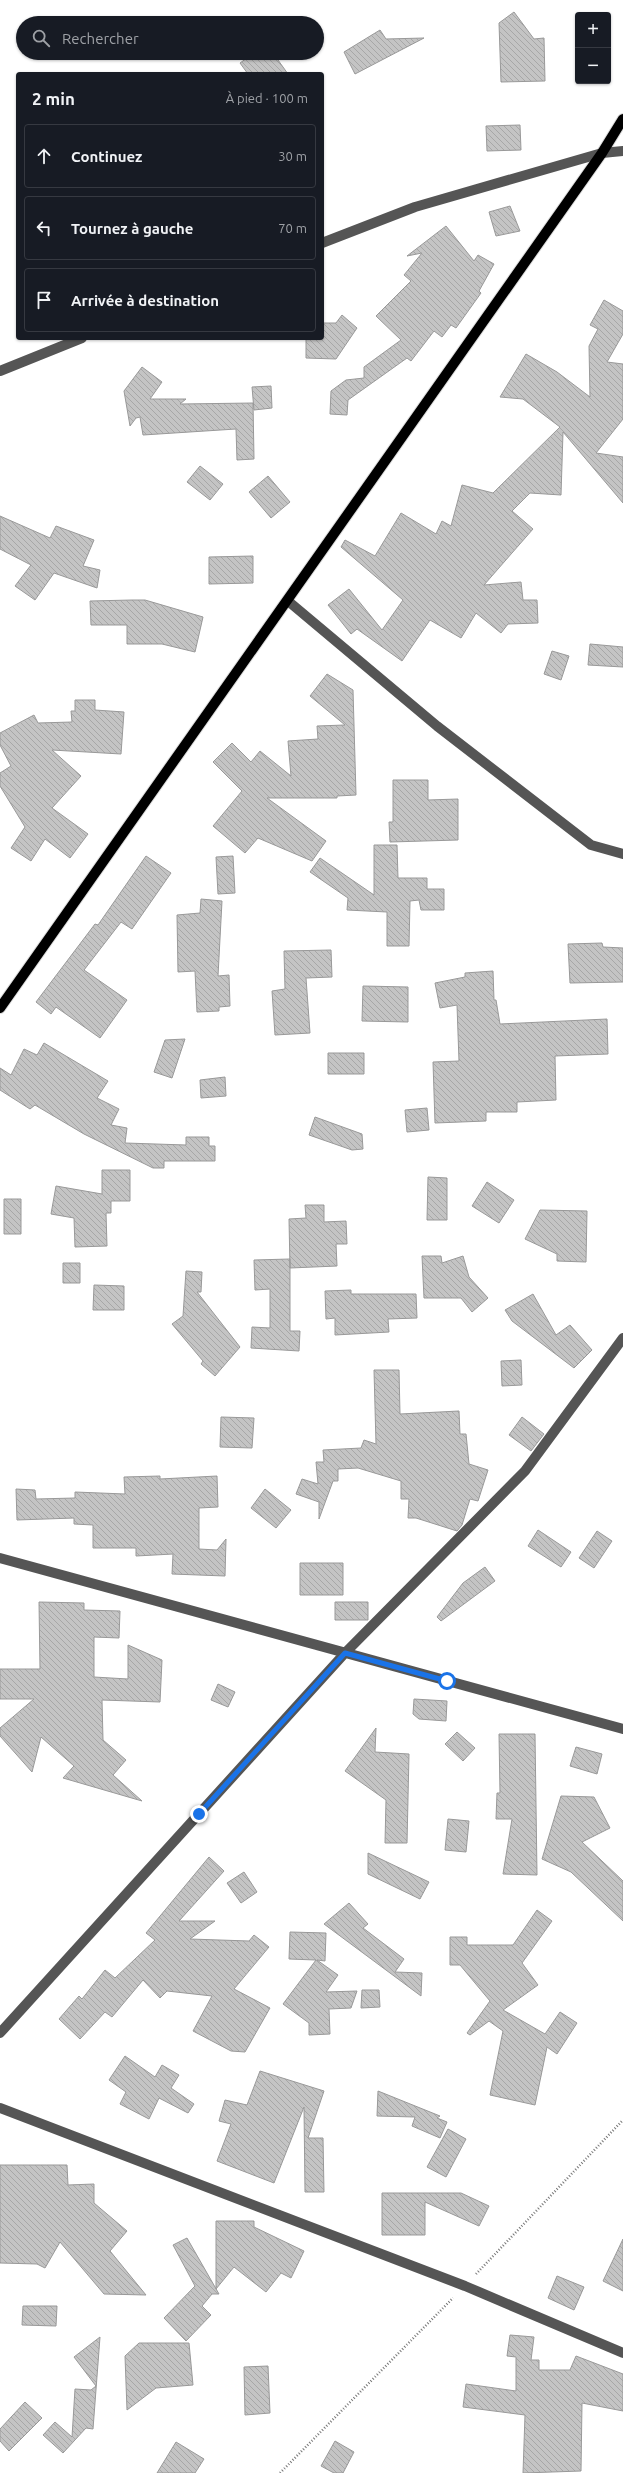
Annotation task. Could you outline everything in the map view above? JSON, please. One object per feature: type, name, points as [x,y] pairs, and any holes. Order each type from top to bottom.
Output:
[{"type":"main road","points":[[0,1008],[602,153],[623,119]]},
{"type":"street","points":[[324,242],[415,207],[602,153],[623,151]]},
{"type":"street","points":[[0,370],[77,340]]},
{"type":"street","points":[[288,601],[437,726],[591,845],[623,854]]},
{"type":"street","points":[[0,2033],[345,1653],[525,1471],[623,1338]]},
{"type":"street","points":[[0,1558],[623,1729]]},
{"type":"street","points":[[0,2108],[465,2286],[623,2353]]},
{"type":"building","points":[[514,12],[534,39],[544,38],[545,81],[501,82],[499,23]]},
{"type":"building","points":[[380,30],[386,39],[424,38],[355,74],[344,52]]},
{"type":"building","points":[[244,60],[278,60],[287,72],[247,72],[240,63]]},
{"type":"building","points":[[520,125],[521,150],[487,151],[486,126]]},
{"type":"building","points":[[510,206],[520,231],[496,236],[489,212]]},
{"type":"building","points":[[446,226],[474,261],[478,255],[494,264],[479,291],[481,293],[456,328],[451,325],[442,337],[434,331],[411,361],[407,358],[348,400],[347,415],[330,414],[331,391],[346,380],[364,378],[364,367],[401,340],[376,316],[411,281],[404,275],[422,253],[407,256]]},
{"type":"building","points":[[604,300],[623,311],[623,334],[607,362],[623,364],[623,419],[596,453],[623,457],[623,503],[563,432],[561,495],[530,493],[512,511],[533,529],[484,585],[521,582],[523,600],[537,600],[538,623],[508,624],[501,633],[476,613],[461,638],[430,620],[402,661],[357,629],[351,634],[328,605],[349,589],[382,630],[403,600],[341,547],[345,540],[375,556],[401,513],[436,534],[442,521],[451,526],[462,485],[493,493],[560,427],[523,399],[500,397],[526,354],[557,372],[590,397],[589,346],[598,329],[590,325]]},
{"type":"building","points":[[342,315],[357,328],[336,359],[306,358],[306,340],[324,340],[324,323],[336,323]]},
{"type":"building","points":[[142,367],[162,382],[150,399],[186,399],[180,404],[253,403],[254,459],[237,460],[236,429],[143,435],[140,417],[136,418],[130,426],[124,391]]},
{"type":"building","points":[[271,386],[272,408],[254,410],[252,387]]},
{"type":"building","points":[[200,466],[223,484],[210,500],[187,482]]},
{"type":"building","points":[[268,476],[290,502],[271,518],[249,492]]},
{"type":"building","points":[[0,516],[50,538],[56,526],[94,540],[83,566],[100,570],[97,588],[54,573],[35,600],[15,586],[31,565],[0,549]]},
{"type":"building","points":[[253,556],[253,583],[209,584],[209,557]]},
{"type":"building","points":[[145,600],[203,617],[195,652],[162,644],[127,644],[127,625],[91,625],[90,601]]},
{"type":"building","points":[[590,644],[623,647],[623,667],[588,665]]},
{"type":"building","points":[[552,651],[569,656],[561,680],[544,674]]},
{"type":"building","points":[[327,674],[353,690],[356,795],[337,796],[337,798],[267,798],[326,841],[312,861],[258,838],[245,853],[213,826],[242,791],[213,762],[232,743],[251,762],[260,751],[291,776],[288,741],[318,739],[317,726],[345,725],[310,696]]},
{"type":"building","points":[[75,700],[95,700],[95,710],[124,712],[121,754],[52,750],[81,776],[52,808],[88,834],[70,858],[45,839],[31,861],[11,848],[25,827],[0,786],[0,773],[11,766],[0,745],[0,733],[34,715],[38,723],[72,722],[71,711],[75,711]]},
{"type":"building","points":[[393,780],[428,780],[428,800],[458,799],[458,840],[390,842],[389,822],[393,822]]},
{"type":"building","points":[[374,845],[397,845],[398,878],[427,878],[427,889],[444,889],[444,910],[421,910],[419,900],[410,901],[409,946],[387,946],[387,912],[347,910],[348,898],[310,872],[320,858],[374,895]]},
{"type":"building","points":[[146,856],[171,873],[132,929],[121,922],[84,970],[127,1000],[100,1038],[56,1007],[51,1014],[36,1002],[95,924],[98,925]]},
{"type":"building","points":[[233,856],[235,893],[218,894],[216,857]]},
{"type":"building","points":[[201,899],[222,901],[218,976],[229,975],[230,1006],[219,1007],[219,1011],[197,1012],[195,971],[178,972],[177,915],[200,913]]},
{"type":"building","points":[[602,943],[603,947],[623,948],[623,982],[570,983],[568,944]]},
{"type":"building","points":[[331,950],[332,977],[306,978],[310,1033],[275,1035],[272,991],[285,989],[284,951]]},
{"type":"building","points":[[493,971],[494,1000],[496,1000],[500,1024],[607,1019],[608,1054],[555,1056],[556,1100],[517,1102],[517,1112],[486,1112],[486,1121],[435,1123],[433,1062],[459,1061],[457,1005],[440,1008],[435,983],[465,977],[465,973]]},
{"type":"building","points":[[363,986],[408,987],[408,1022],[362,1021]]},
{"type":"building","points":[[185,1039],[172,1078],[154,1072],[165,1040]]},
{"type":"building","points":[[44,1043],[108,1081],[97,1098],[119,1109],[111,1125],[127,1128],[125,1143],[186,1145],[186,1137],[209,1137],[209,1146],[215,1146],[215,1161],[164,1161],[164,1168],[153,1168],[84,1134],[35,1105],[30,1109],[0,1090],[0,1068],[11,1075],[24,1049],[37,1055]]},
{"type":"building","points":[[328,1053],[364,1053],[364,1074],[328,1074]]},
{"type":"building","points":[[225,1077],[226,1096],[201,1098],[200,1080]]},
{"type":"building","points":[[427,1108],[429,1130],[407,1132],[405,1110]]},
{"type":"building","points":[[315,1117],[362,1134],[363,1149],[352,1150],[309,1135]]},
{"type":"building","points":[[102,1170],[130,1170],[130,1201],[111,1201],[111,1213],[106,1213],[107,1246],[75,1247],[74,1218],[51,1214],[56,1186],[102,1194]]},
{"type":"building","points":[[428,1177],[447,1178],[447,1220],[427,1220]]},
{"type":"building","points":[[487,1182],[514,1200],[499,1223],[472,1206]]},
{"type":"building","points":[[4,1199],[21,1199],[21,1234],[4,1234]]},
{"type":"building","points":[[305,1205],[324,1205],[324,1222],[346,1221],[347,1244],[336,1244],[337,1266],[290,1268],[289,1219],[306,1218]]},
{"type":"building","points":[[540,1210],[587,1211],[586,1262],[557,1261],[557,1254],[525,1239]]},
{"type":"building","points":[[422,1256],[441,1256],[442,1263],[463,1256],[469,1277],[488,1298],[472,1312],[461,1298],[424,1298]]},
{"type":"building","points":[[290,1259],[290,1331],[300,1331],[299,1351],[251,1348],[252,1327],[270,1328],[270,1289],[255,1290],[254,1260]]},
{"type":"building","points":[[63,1263],[80,1263],[80,1283],[63,1283]]},
{"type":"building","points":[[186,1271],[202,1272],[201,1292],[197,1292],[240,1347],[215,1376],[201,1364],[203,1361],[172,1324],[183,1316]]},
{"type":"building","points":[[94,1285],[124,1286],[124,1310],[93,1310]]},
{"type":"building","points":[[351,1290],[351,1294],[416,1294],[417,1318],[388,1319],[389,1332],[335,1335],[335,1318],[326,1319],[325,1291]]},
{"type":"building","points":[[533,1294],[556,1335],[570,1325],[592,1350],[574,1368],[512,1321],[505,1310]]},
{"type":"building","points":[[521,1360],[522,1385],[502,1386],[501,1361]]},
{"type":"building","points":[[374,1370],[399,1370],[400,1414],[459,1411],[460,1434],[466,1434],[469,1464],[488,1470],[478,1501],[470,1499],[462,1525],[457,1531],[416,1518],[408,1518],[409,1499],[401,1499],[401,1481],[358,1468],[338,1469],[338,1481],[333,1481],[319,1519],[319,1502],[296,1494],[302,1479],[318,1484],[316,1462],[324,1462],[323,1450],[361,1448],[364,1440],[376,1444]]},
{"type":"building","points":[[221,1417],[254,1418],[252,1448],[220,1447]]},
{"type":"building","points":[[522,1417],[544,1434],[531,1451],[509,1435]]},
{"type":"building","points":[[160,1476],[160,1479],[217,1476],[218,1507],[199,1508],[199,1549],[217,1550],[226,1539],[225,1576],[172,1574],[173,1554],[136,1556],[136,1548],[93,1548],[93,1525],[74,1524],[74,1518],[17,1520],[16,1489],[35,1490],[36,1499],[75,1498],[75,1492],[125,1494],[124,1477]]},
{"type":"building","points":[[265,1489],[291,1510],[276,1528],[251,1508]]},
{"type":"building","points":[[538,1530],[571,1552],[561,1567],[528,1546]]},
{"type":"building","points":[[597,1531],[612,1541],[594,1568],[579,1558]]},
{"type":"building","points":[[300,1563],[343,1563],[343,1595],[300,1595]]},
{"type":"building","points":[[485,1567],[495,1581],[441,1621],[437,1617],[463,1583]]},
{"type":"building","points":[[39,1602],[84,1603],[84,1610],[120,1611],[119,1638],[94,1637],[94,1677],[128,1679],[128,1645],[162,1660],[160,1702],[102,1700],[103,1740],[126,1760],[113,1775],[142,1801],[63,1778],[74,1766],[41,1737],[32,1772],[0,1736],[0,1728],[34,1699],[0,1699],[0,1669],[40,1669]]},
{"type":"building","points":[[335,1602],[368,1602],[368,1620],[335,1620]]},
{"type":"building","points":[[218,1684],[235,1692],[228,1707],[211,1700]]},
{"type":"building","points":[[414,1699],[447,1701],[446,1721],[419,1719],[413,1714]]},
{"type":"building","points":[[376,1728],[375,1752],[409,1754],[407,1843],[385,1843],[386,1800],[345,1771]]},
{"type":"building","points":[[457,1732],[475,1748],[463,1761],[445,1744]]},
{"type":"building","points":[[499,1734],[535,1734],[537,1875],[503,1874],[512,1819],[496,1819],[497,1793],[500,1793]]},
{"type":"building","points":[[576,1747],[602,1754],[597,1774],[570,1766]]},
{"type":"building","points":[[561,1796],[594,1797],[610,1828],[582,1842],[623,1881],[623,1921],[571,1872],[542,1859]]},
{"type":"building","points":[[448,1819],[469,1821],[466,1852],[445,1850]]},
{"type":"building","points":[[368,1853],[429,1882],[420,1899],[368,1874]]},
{"type":"building","points":[[209,1857],[224,1871],[179,1921],[215,1921],[190,1939],[249,1941],[254,1935],[269,1947],[234,1989],[270,2008],[245,2052],[231,2051],[193,2031],[212,1996],[167,1991],[160,1998],[143,1980],[112,2017],[105,2012],[80,2039],[59,2019],[79,1996],[82,1999],[105,1970],[115,1978],[155,1940],[146,1933]]},
{"type":"building","points":[[244,1872],[257,1892],[241,1903],[227,1883]]},
{"type":"building","points":[[349,1903],[368,1924],[363,1928],[404,1959],[395,1972],[422,1973],[421,1996],[324,1924]]},
{"type":"building","points":[[537,1910],[552,1921],[522,1963],[538,1985],[503,2010],[545,2034],[560,2012],[577,2023],[557,2054],[547,2047],[535,2105],[490,2095],[503,2031],[489,2021],[470,2035],[467,2033],[490,2001],[460,1965],[450,1965],[450,1937],[467,1937],[467,1945],[513,1945]]},
{"type":"building","points":[[290,1932],[326,1933],[325,1961],[317,1960],[338,1975],[326,1992],[357,1991],[351,2008],[329,2009],[330,2034],[309,2035],[309,2023],[283,2004],[316,1960],[289,1959]]},
{"type":"building","points":[[362,1990],[379,1990],[380,2007],[361,2008]]},
{"type":"building","points":[[125,2056],[155,2077],[162,2065],[179,2075],[171,2088],[194,2104],[188,2113],[159,2098],[149,2119],[120,2104],[126,2092],[109,2080]]},
{"type":"building","points":[[260,2071],[324,2091],[308,2138],[323,2138],[324,2192],[305,2192],[304,2107],[274,2183],[217,2161],[231,2124],[219,2121],[225,2100],[247,2105]]},
{"type":"building","points":[[378,2091],[440,2116],[437,2118],[447,2122],[440,2138],[412,2126],[415,2117],[377,2116]]},
{"type":"building","points":[[448,2129],[466,2139],[446,2177],[427,2167]]},
{"type":"building","points":[[0,2165],[67,2165],[68,2185],[94,2184],[94,2203],[127,2231],[110,2251],[146,2295],[104,2294],[60,2242],[45,2268],[37,2264],[0,2263]]},
{"type":"building","points":[[382,2193],[461,2193],[489,2206],[479,2226],[425,2202],[425,2235],[382,2235]]},
{"type":"building","points":[[216,2221],[254,2221],[254,2227],[304,2251],[291,2278],[281,2273],[266,2292],[234,2267],[216,2289]]},
{"type":"building","points":[[187,2238],[219,2294],[212,2294],[202,2306],[211,2315],[186,2341],[164,2318],[195,2286],[173,2245]]},
{"type":"building","points":[[623,2239],[623,2291],[603,2281]]},
{"type":"building","points":[[557,2276],[584,2287],[574,2310],[548,2298]]},
{"type":"building","points":[[23,2306],[57,2306],[56,2326],[22,2325]]},
{"type":"building","points":[[510,2335],[534,2337],[531,2360],[539,2360],[539,2370],[570,2370],[576,2356],[623,2374],[623,2411],[582,2403],[581,2471],[523,2473],[525,2415],[463,2407],[466,2384],[516,2391],[516,2357],[507,2356]]},
{"type":"building","points":[[100,2337],[93,2429],[86,2428],[63,2453],[43,2435],[55,2422],[72,2437],[75,2389],[91,2390],[96,2386],[74,2357]]},
{"type":"building","points":[[139,2343],[189,2343],[193,2385],[156,2388],[127,2410],[125,2356]]},
{"type":"building","points":[[268,2366],[270,2413],[245,2415],[244,2367]]},
{"type":"building","points":[[25,2402],[42,2418],[9,2451],[0,2441],[0,2429]]},
{"type":"building","points":[[335,2441],[354,2452],[343,2473],[334,2473],[321,2466]]},
{"type":"building","points":[[176,2442],[204,2459],[195,2473],[157,2473]]},
{"type":"route","points":[[199,1814],[345,1653],[447,1681]]}]
